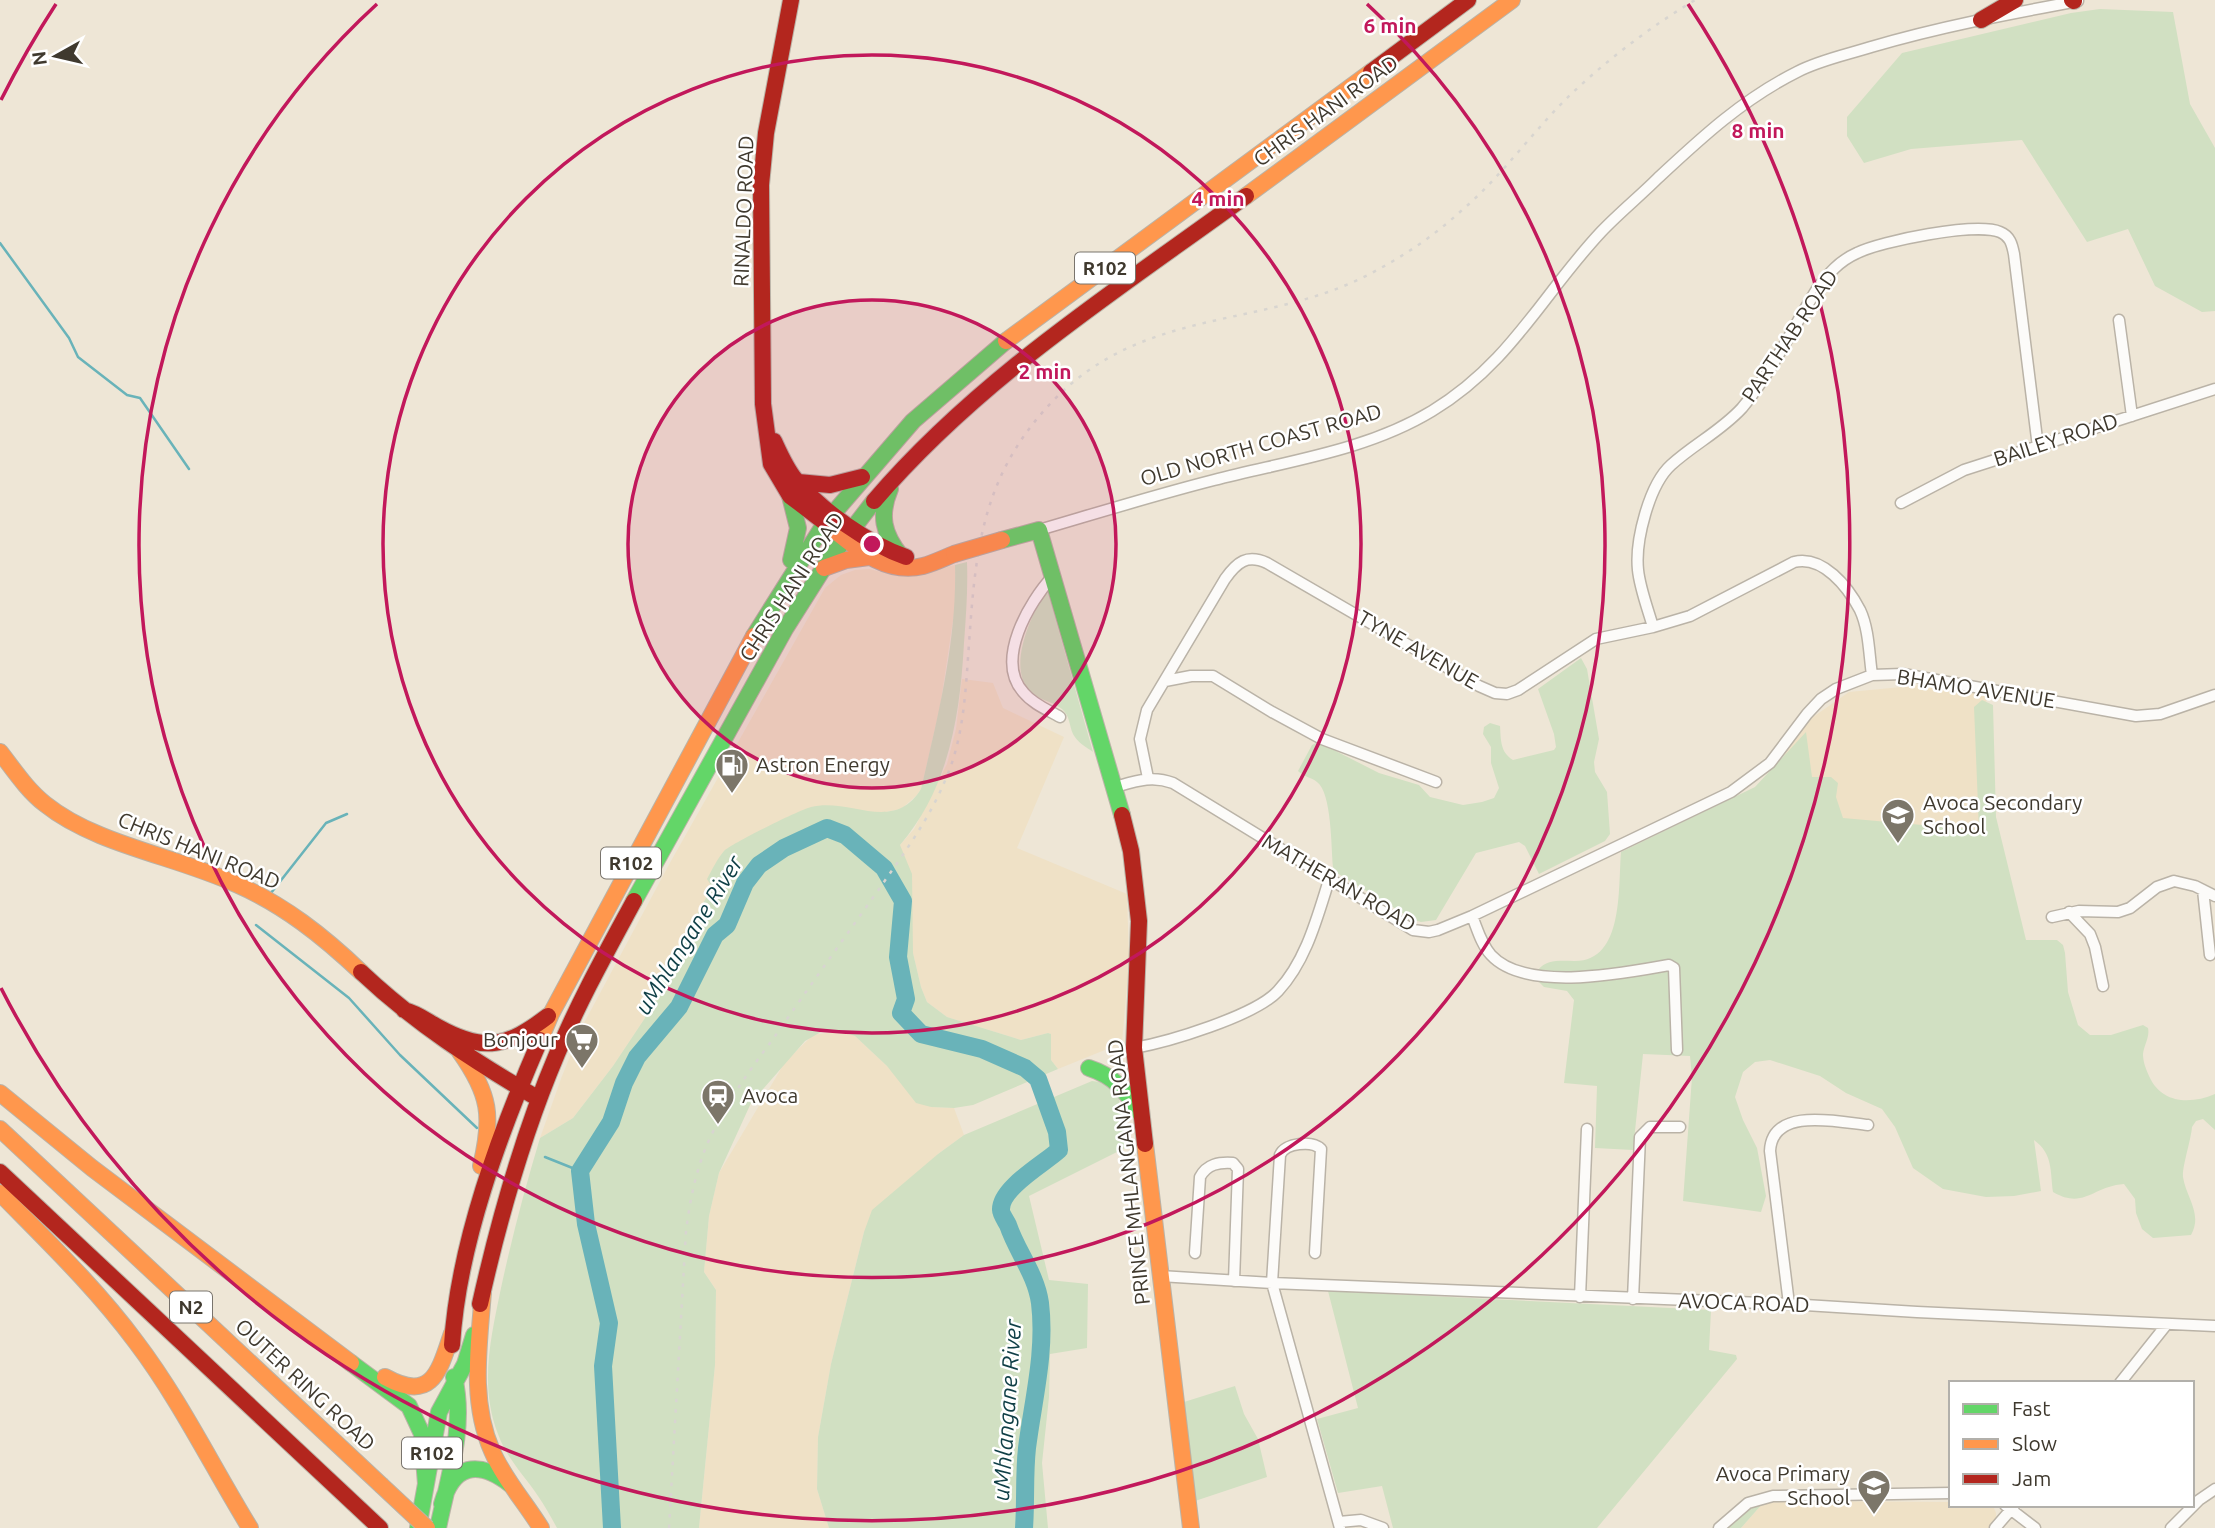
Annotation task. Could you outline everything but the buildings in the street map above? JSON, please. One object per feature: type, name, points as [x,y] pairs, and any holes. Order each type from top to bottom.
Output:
[{"type":"main road","name":"RINALDO ROAD","points":[[791,0],[763,159],[761,212],[764,383],[770,423],[779,454],[794,489],[849,533]]},
{"type":"main road","name":"CHRIS HANI ROAD","points":[[519,1088],[551,1014],[750,642],[829,517],[863,476],[913,421],[998,347],[1468,0]]},
{"type":"main road","points":[[1981,20],[2015,0]]},
{"type":"main road","name":"CHRIS HANI ROAD","points":[[0,752],[26,786],[60,814],[134,847],[225,880],[289,911],[404,1010],[460,1052],[539,1099],[571,1022],[610,946],[787,626],[849,533],[896,476],[946,424],[1004,373],[1501,3]]},
{"type":"main road","points":[[779,593],[798,540],[794,489],[838,485],[863,476]]},
{"type":"main road","points":[[896,476],[888,495],[883,519],[884,530],[901,556]]},
{"type":"main road","name":"OLD NORTH COAST ROAD","points":[[849,533],[869,557],[888,565],[906,568],[923,566],[948,556],[1039,530]]},
{"type":"main road","name":"PRINCE MHLANGANA ROAD","points":[[1039,530],[1115,787],[1131,851],[1139,921],[1135,1048],[1191,1528]]},
{"type":"main road","name":"OLD NORTH COAST ROAD","points":[[849,533],[901,556],[948,556]]},
{"type":"main road","points":[[824,568],[846,560],[869,557]]},
{"type":"main road","points":[[404,1010],[417,1013],[466,1042],[483,1046],[514,1040],[551,1014]]},
{"type":"main road","points":[[460,1052],[479,1079],[489,1108],[488,1137],[479,1173],[477,1212]]},
{"type":"main road","points":[[1089,1068],[1110,1074],[1120,1083],[1141,1114]]},
{"type":"main road","name":"R102","points":[[438,1528],[459,1423],[456,1382],[452,1367],[452,1333],[458,1291],[477,1212],[519,1088]]},
{"type":"main road","points":[[0,1093],[92,1168],[410,1406],[425,1438],[426,1484]]},
{"type":"main road","name":"R102","points":[[418,1528],[439,1412],[471,1347],[514,1168],[539,1099]]},
{"type":"main road","name":"OUTER RING ROAD","points":[[0,1129],[427,1528]]},
{"type":"main road","name":"N2","points":[[0,1172],[377,1525]]},
{"type":"main road","points":[[0,1193],[74,1269],[137,1343],[164,1381],[250,1528]]},
{"type":"main road","points":[[483,1292],[477,1367],[479,1412],[493,1452],[541,1528]]},
{"type":"main road","points":[[289,1317],[353,1354],[390,1381],[414,1389],[426,1385],[434,1378],[441,1367],[452,1333]]},
{"type":"main road","points":[[442,1504],[449,1483],[462,1471],[470,1468],[491,1471],[514,1488]]},
{"type":"street","name":"OLD NORTH COAST ROAD","points":[[1039,530],[1209,481],[1349,446],[1383,435],[1432,411],[1496,361],[1602,232],[1707,132],[1743,103],[1800,70],[1829,59],[1916,34],[2076,0]]},
{"type":"street","name":"PARTHAB ROAD","points":[[1653,627],[1638,572],[1637,555],[1653,492],[1660,477],[1684,453],[1723,428],[1744,405],[1817,289],[1834,268],[1855,254],[1877,244],[1913,237],[1987,229],[2007,236],[2012,242],[2014,254],[2038,446]]},
{"type":"street","points":[[2119,320],[2132,416]]},
{"type":"street","name":"BAILEY ROAD","points":[[1901,503],[1964,470],[2215,389]]},
{"type":"street","name":"TYNE AVENUE","points":[[1148,778],[1141,753],[1141,726],[1147,710],[1225,579],[1234,566],[1247,559],[1267,563],[1495,693],[1507,694],[1518,690],[1596,639],[1690,616],[1794,562],[1812,561],[1829,572],[1846,590],[1860,611],[1872,675]]},
{"type":"street","points":[[1053,576],[1031,604],[1017,638],[1011,665],[1016,682],[1024,694],[1060,717]]},
{"type":"street","name":"BHAMO AVENUE","points":[[1472,916],[1731,792],[1770,763],[1821,699],[1836,689],[1872,675],[1903,674],[2136,716],[2160,714],[2215,695]]},
{"type":"street","points":[[1165,681],[1191,676],[1213,676],[1272,712],[1322,738],[1436,782]]},
{"type":"street","points":[[1115,787],[1148,778]]},
{"type":"street","name":"MATHERAN ROAD","points":[[1148,778],[1173,782],[1413,930],[1438,930],[1472,916]]},
{"type":"street","points":[[1135,1048],[1170,1041],[1269,999],[1285,982],[1304,952],[1329,880]]},
{"type":"street","points":[[2052,917],[2069,912],[2118,912],[2130,908],[2157,887],[2174,881],[2215,895]]},
{"type":"street","points":[[2203,890],[2210,955]]},
{"type":"street","points":[[2069,912],[2090,934],[2103,986]]},
{"type":"street","points":[[1472,916],[1486,948],[1498,961],[1548,978],[1616,974],[1669,965],[1674,968],[1677,1050]]},
{"type":"street","points":[[1790,1304],[1770,1151],[1773,1137],[1782,1127],[1793,1121],[1868,1125]]},
{"type":"street","points":[[1633,1299],[1640,1137],[1650,1127],[1680,1127]]},
{"type":"street","points":[[1580,1297],[1587,1129]]},
{"type":"street","points":[[1315,1254],[1321,1149],[1314,1145],[1288,1146],[1280,1155],[1272,1283],[1339,1525],[1355,1519],[1383,1528]]},
{"type":"street","points":[[1195,1253],[1200,1177],[1212,1164],[1233,1163],[1238,1169],[1234,1281]]},
{"type":"street","name":"AVOCA ROAD","points":[[1160,1276],[2215,1326]]},
{"type":"street","points":[[2122,1381],[2167,1324]]},
{"type":"street","points":[[2194,1505],[2215,1489]]},
{"type":"street","points":[[1719,1528],[1748,1503],[1773,1496],[1949,1493]]},
{"type":"street","points":[[1996,1528],[2011,1507],[2035,1528]]},
{"type":"street","points":[[2171,1528],[2192,1507]]},
{"type":"shaded area","points":[[955,565],[956,600],[940,707],[921,789],[917,795],[901,809],[881,813],[712,887],[644,1011],[645,1018],[613,1066],[573,1118],[540,1138],[584,1023],[671,861],[825,588],[841,575],[855,570],[869,569],[897,576],[913,576]]},
{"type":"shaded area","points":[[962,679],[993,683],[1003,708],[1064,737],[1017,848],[1127,894],[1129,961],[1122,1043],[1058,1069],[1051,1060],[1051,1034],[1021,1040],[947,1017],[927,1002],[921,987],[913,953],[900,845],[914,829],[947,764],[956,729]]},
{"type":"shaded area","name":"Avoca Secondary School","points":[[1923,685],[1986,694],[1991,821],[2007,869],[1811,950],[1784,752],[1813,717],[1849,692]]},
{"type":"shaded area","points":[[840,1031],[855,1036],[931,1107],[954,1108],[964,1135],[938,1154],[864,1232],[831,1364],[818,1437],[817,1489],[829,1528],[699,1528],[715,1365],[716,1290],[704,1272],[709,1216],[719,1173],[785,1062],[813,1035]]},
{"type":"shaded area","name":"Avoca Primary School","points":[[1949,1502],[1949,1507],[1993,1507],[1996,1519],[1988,1528],[1741,1528],[1763,1503]]},
{"type":"green space","points":[[2100,9],[2173,12],[2190,104],[2215,148],[2215,311],[2202,312],[2155,286],[2128,229],[2087,242],[2022,140],[1911,149],[1864,163],[1847,136],[1847,117],[1902,53],[2071,13]]},
{"type":"green space","points":[[967,562],[962,670],[949,750],[930,800],[900,845],[912,874],[913,953],[927,1002],[947,1017],[1021,1040],[1051,1034],[1051,1060],[1058,1069],[973,1105],[931,1107],[916,1103],[887,1066],[855,1036],[840,1031],[821,1032],[805,1041],[751,1103],[719,1173],[709,1216],[704,1272],[716,1290],[715,1365],[699,1528],[557,1528],[502,1443],[492,1416],[488,1379],[491,1343],[501,1288],[540,1138],[573,1118],[645,1018],[644,1011],[712,887],[707,879],[724,851],[811,807],[841,806],[884,812],[910,802],[921,789],[950,650],[955,565]]},
{"type":"green space","points":[[1047,589],[1093,752],[1075,737],[1065,712],[1032,693],[1023,680],[1020,667],[1024,640]]},
{"type":"green space","points":[[1581,658],[1587,669],[1599,739],[1594,762],[1595,772],[1607,792],[1610,834],[1605,841],[1539,874],[1525,846],[1519,842],[1476,853],[1436,920],[1421,922],[1337,873],[1333,867],[1326,797],[1317,782],[1298,771],[1312,745],[1318,742],[1379,773],[1419,785],[1430,797],[1463,805],[1482,802],[1494,798],[1499,788],[1491,763],[1491,747],[1483,734],[1484,727],[1490,723],[1500,726],[1503,749],[1513,760],[1554,750],[1554,734],[1538,689]]},
{"type":"green space","points":[[1982,700],[1993,705],[1996,817],[2026,940],[2057,940],[2063,945],[2068,992],[2078,1025],[2090,1035],[2111,1035],[2143,1025],[2148,1028],[2144,1063],[2154,1085],[2161,1092],[2186,1100],[2215,1094],[2215,1130],[2203,1119],[2196,1121],[2192,1127],[2184,1167],[2183,1177],[2195,1213],[2191,1235],[2153,1238],[2142,1229],[2136,1213],[2135,1199],[2124,1184],[2073,1199],[2053,1192],[2048,1157],[2034,1140],[2041,1191],[1986,1197],[1943,1189],[1913,1168],[1895,1127],[1882,1109],[1846,1093],[1820,1076],[1770,1060],[1755,1062],[1743,1072],[1735,1097],[1757,1148],[1766,1196],[1761,1212],[1683,1201],[1692,1077],[1690,1056],[1643,1054],[1633,1150],[1595,1148],[1597,1086],[1564,1083],[1574,1000],[1567,991],[1544,987],[1537,980],[1538,970],[1545,964],[1590,958],[1602,949],[1615,920],[1621,852],[1755,787],[1806,732],[1812,777],[1831,777],[1838,783],[1836,797],[1843,818],[1979,830],[1974,707]]},
{"type":"green space","points":[[1092,1081],[1108,1083],[1118,1093],[1127,1147],[1029,1196],[1049,1280],[1088,1284],[1087,1348],[1050,1354],[1049,1397],[1042,1463],[1048,1528],[829,1528],[817,1489],[818,1437],[831,1364],[872,1210],[964,1135]]},
{"type":"green space","points":[[1328,1291],[1711,1310],[1709,1350],[1736,1355],[1737,1359],[1597,1528],[1393,1528],[1382,1486],[1338,1493],[1317,1419],[1358,1408]]},
{"type":"green space","points":[[1235,1386],[1244,1414],[1258,1439],[1267,1477],[1195,1501],[1184,1402]]},
{"type":"green space","points":[[1763,1503],[1741,1528],[1727,1528],[1748,1509]]},
{"type":"waterway","points":[[0,243],[69,338],[78,357],[127,395],[140,398],[189,469]]},
{"type":"waterway","points":[[271,893],[326,823],[347,814]]},
{"type":"waterway","name":"uMhlangane River","points":[[612,1528],[603,1366],[609,1323],[586,1224],[580,1171],[611,1122],[624,1083],[637,1057],[679,1007],[715,935],[727,925],[745,883],[759,865],[784,848],[827,828],[845,835],[884,868],[903,901],[898,957],[906,999],[901,1013],[921,1034],[982,1049],[1025,1068],[1038,1079],[1057,1132],[1059,1150],[1015,1185],[1008,1193],[1001,1210],[1035,1282],[1040,1303],[1040,1358],[1026,1458],[1024,1528]]},
{"type":"waterway","points":[[256,925],[349,998],[400,1055],[477,1128]]},
{"type":"waterway","points":[[545,1157],[580,1171]]},
{"type":"railway","points":[[669,1528],[686,1231],[700,1162],[716,1126],[738,1088],[904,853],[930,812],[944,783],[962,722],[974,587],[985,523],[994,492],[1026,433],[1050,404],[1087,372],[1126,349],[1166,333],[1336,289],[1377,270],[1410,250],[1442,228],[1475,198],[1566,99],[1596,72],[1644,33],[1695,0]]},
{"type":"traffic: fast","points":[[754,636],[825,523],[913,421],[1006,341]]},
{"type":"traffic: fast","points":[[890,489],[885,507],[885,524],[890,540],[901,556]]},
{"type":"traffic: fast","points":[[790,496],[798,528],[791,560]]},
{"type":"traffic: fast","points":[[634,901],[785,629],[828,561],[874,501]]},
{"type":"traffic: fast","points":[[1002,540],[1039,530],[1122,815]]},
{"type":"traffic: fast","points":[[1089,1068],[1118,1085],[1139,1112]]},
{"type":"traffic: fast","points":[[418,1528],[439,1412],[465,1364],[474,1335]]},
{"type":"traffic: fast","points":[[351,1363],[409,1406],[422,1434],[426,1484]]},
{"type":"traffic: fast","points":[[438,1528],[457,1434],[454,1377]]},
{"type":"traffic: fast","points":[[442,1504],[453,1481],[468,1470],[487,1471],[510,1484]]},
{"type":"traffic: slow","points":[[1246,196],[1512,0]]},
{"type":"traffic: slow","points":[[1006,341],[1371,72]]},
{"type":"traffic: slow","points":[[823,521],[869,556],[895,566],[923,566],[954,554]]},
{"type":"traffic: slow","points":[[954,554],[1002,540]]},
{"type":"traffic: slow","points":[[824,568],[846,560],[869,557]]},
{"type":"traffic: slow","points":[[540,1040],[551,1014],[754,636]]},
{"type":"traffic: slow","points":[[0,752],[32,792],[65,818],[112,840],[213,874],[254,892],[302,922],[361,972]]},
{"type":"traffic: slow","points":[[460,1052],[478,1081],[486,1106],[487,1133],[481,1166]]},
{"type":"traffic: slow","points":[[0,1093],[92,1168],[351,1363]]},
{"type":"traffic: slow","points":[[0,1129],[381,1485]]},
{"type":"traffic: slow","points":[[1145,1144],[1191,1528]]},
{"type":"traffic: slow","points":[[0,1193],[88,1284],[136,1342],[181,1410],[250,1528]]},
{"type":"traffic: slow","points":[[483,1292],[478,1393],[485,1432],[502,1471],[541,1528]]},
{"type":"traffic: slow","points":[[385,1377],[413,1387],[423,1385],[437,1371],[452,1333]]},
{"type":"traffic: slow","points":[[381,1485],[427,1528]]},
{"type":"traffic: jam","points":[[791,0],[766,133],[761,185],[763,404],[771,464],[790,496],[823,521]]},
{"type":"traffic: jam","points":[[1371,72],[1468,0]]},
{"type":"traffic: jam","points":[[1981,20],[2015,0]]},
{"type":"traffic: jam","points":[[874,501],[915,456],[1004,375],[1099,301],[1246,196]]},
{"type":"traffic: jam","points":[[774,441],[792,475],[805,491],[831,514],[861,535],[906,557]]},
{"type":"traffic: jam","points":[[798,482],[830,485],[862,477]]},
{"type":"traffic: jam","points":[[1122,815],[1131,851],[1139,921],[1134,1048],[1145,1144]]},
{"type":"traffic: jam","points":[[480,1304],[495,1240],[533,1115],[584,995],[634,901]]},
{"type":"traffic: jam","points":[[361,972],[446,1041],[539,1099]]},
{"type":"traffic: jam","points":[[404,1010],[469,1041],[483,1043],[508,1040],[548,1016]]},
{"type":"traffic: jam","points":[[452,1345],[463,1268],[483,1190],[510,1112],[540,1040]]},
{"type":"traffic: jam","points":[[0,1172],[380,1528]]},
{"type":"place","name":"Astron Energy","points":[[732,795]]},
{"type":"place","name":"Avoca Secondary School","points":[[1898,845]]},
{"type":"place","name":"Bonjour","points":[[582,1070]]},
{"type":"place","name":"Avoca","points":[[718,1126]]},
{"type":"place","name":"Avoca Primary School","points":[[1874,1516]]}]
